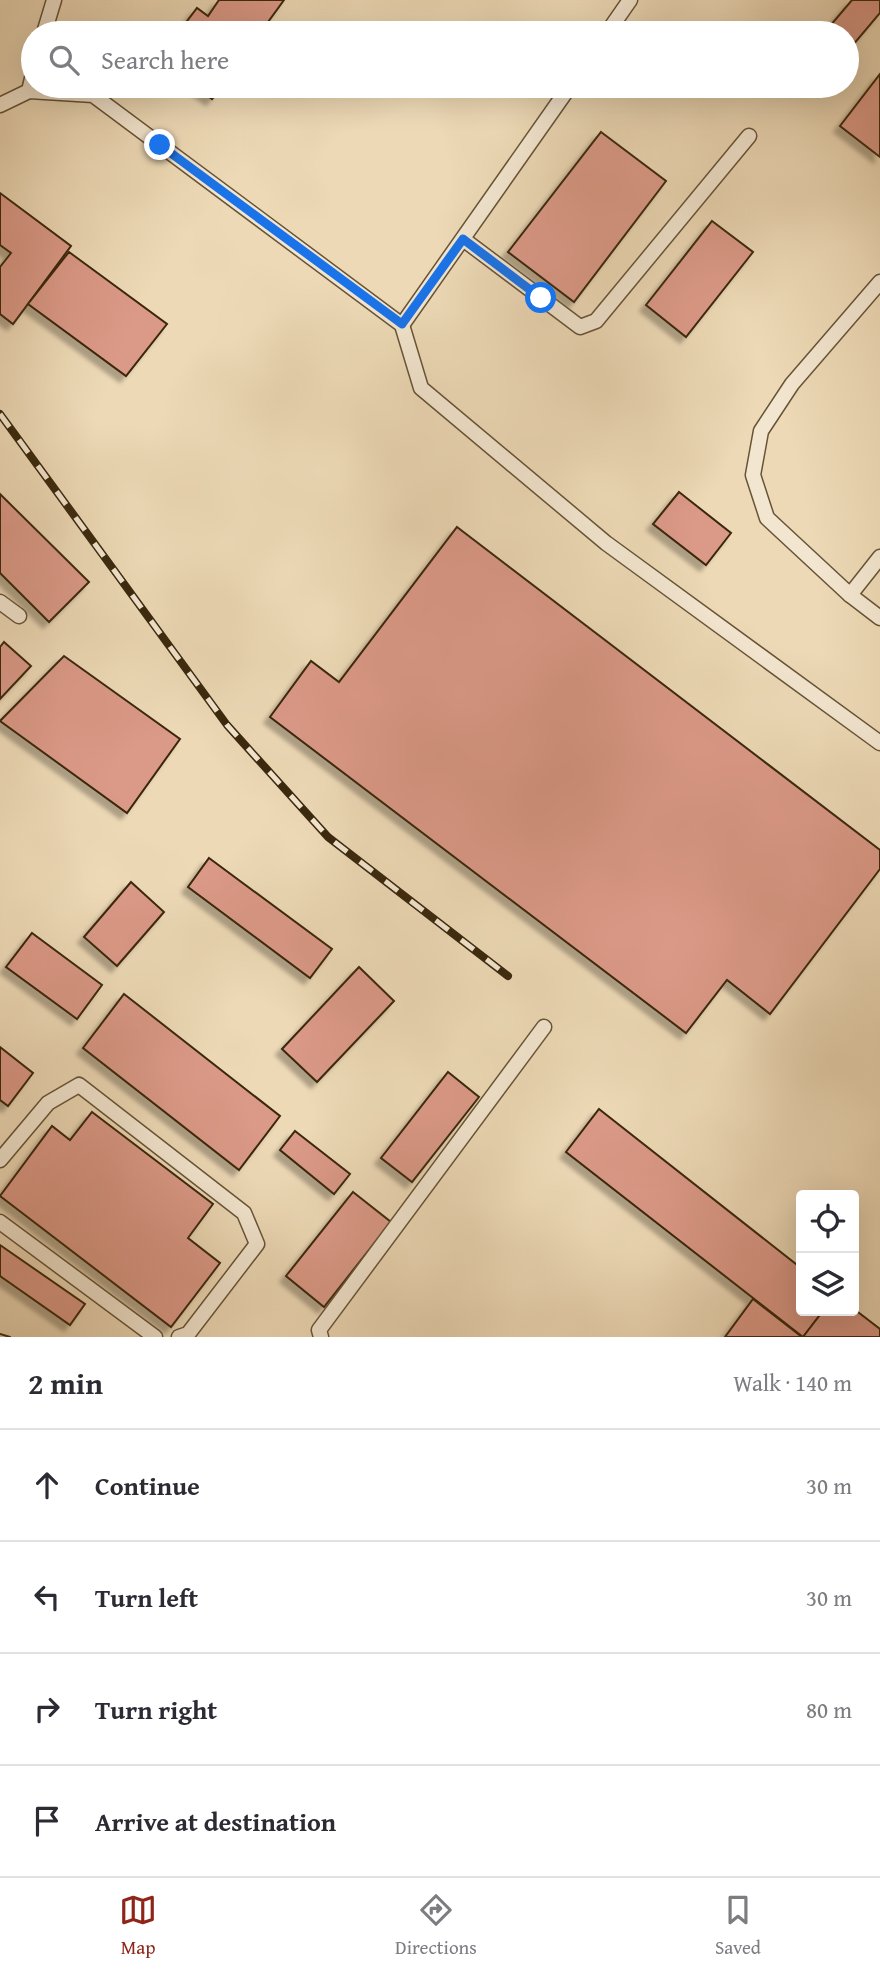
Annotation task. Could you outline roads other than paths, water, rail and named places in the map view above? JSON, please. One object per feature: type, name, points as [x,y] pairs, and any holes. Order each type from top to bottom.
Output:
[{"type":"lane","points":[[48,21],[54,0]]},
{"type":"lane","points":[[615,21],[630,0]]},
{"type":"lane","points":[[0,105],[21,95]]},
{"type":"lane","points":[[97,98],[402,324],[421,388],[606,543],[880,743]]},
{"type":"lane","points":[[402,324],[562,98]]},
{"type":"lane","points":[[463,239],[580,327],[596,321],[749,136]]},
{"type":"lane","points":[[880,282],[792,384],[761,431],[753,475],[767,518],[850,595],[880,618]]},
{"type":"lane","points":[[850,595],[880,557]]},
{"type":"lane","points":[[0,602],[19,616]]},
{"type":"lane","points":[[321,1337],[319,1330],[544,1027]]},
{"type":"lane","points":[[0,1160],[48,1103],[79,1085],[244,1213],[257,1244],[188,1334],[179,1337]]},
{"type":"lane","points":[[0,1222],[155,1337]]},
{"type":"tram line","points":[[0,1334],[10,1337]]},
{"type":"railway","points":[[0,414],[227,725],[328,837],[508,976]]}]
